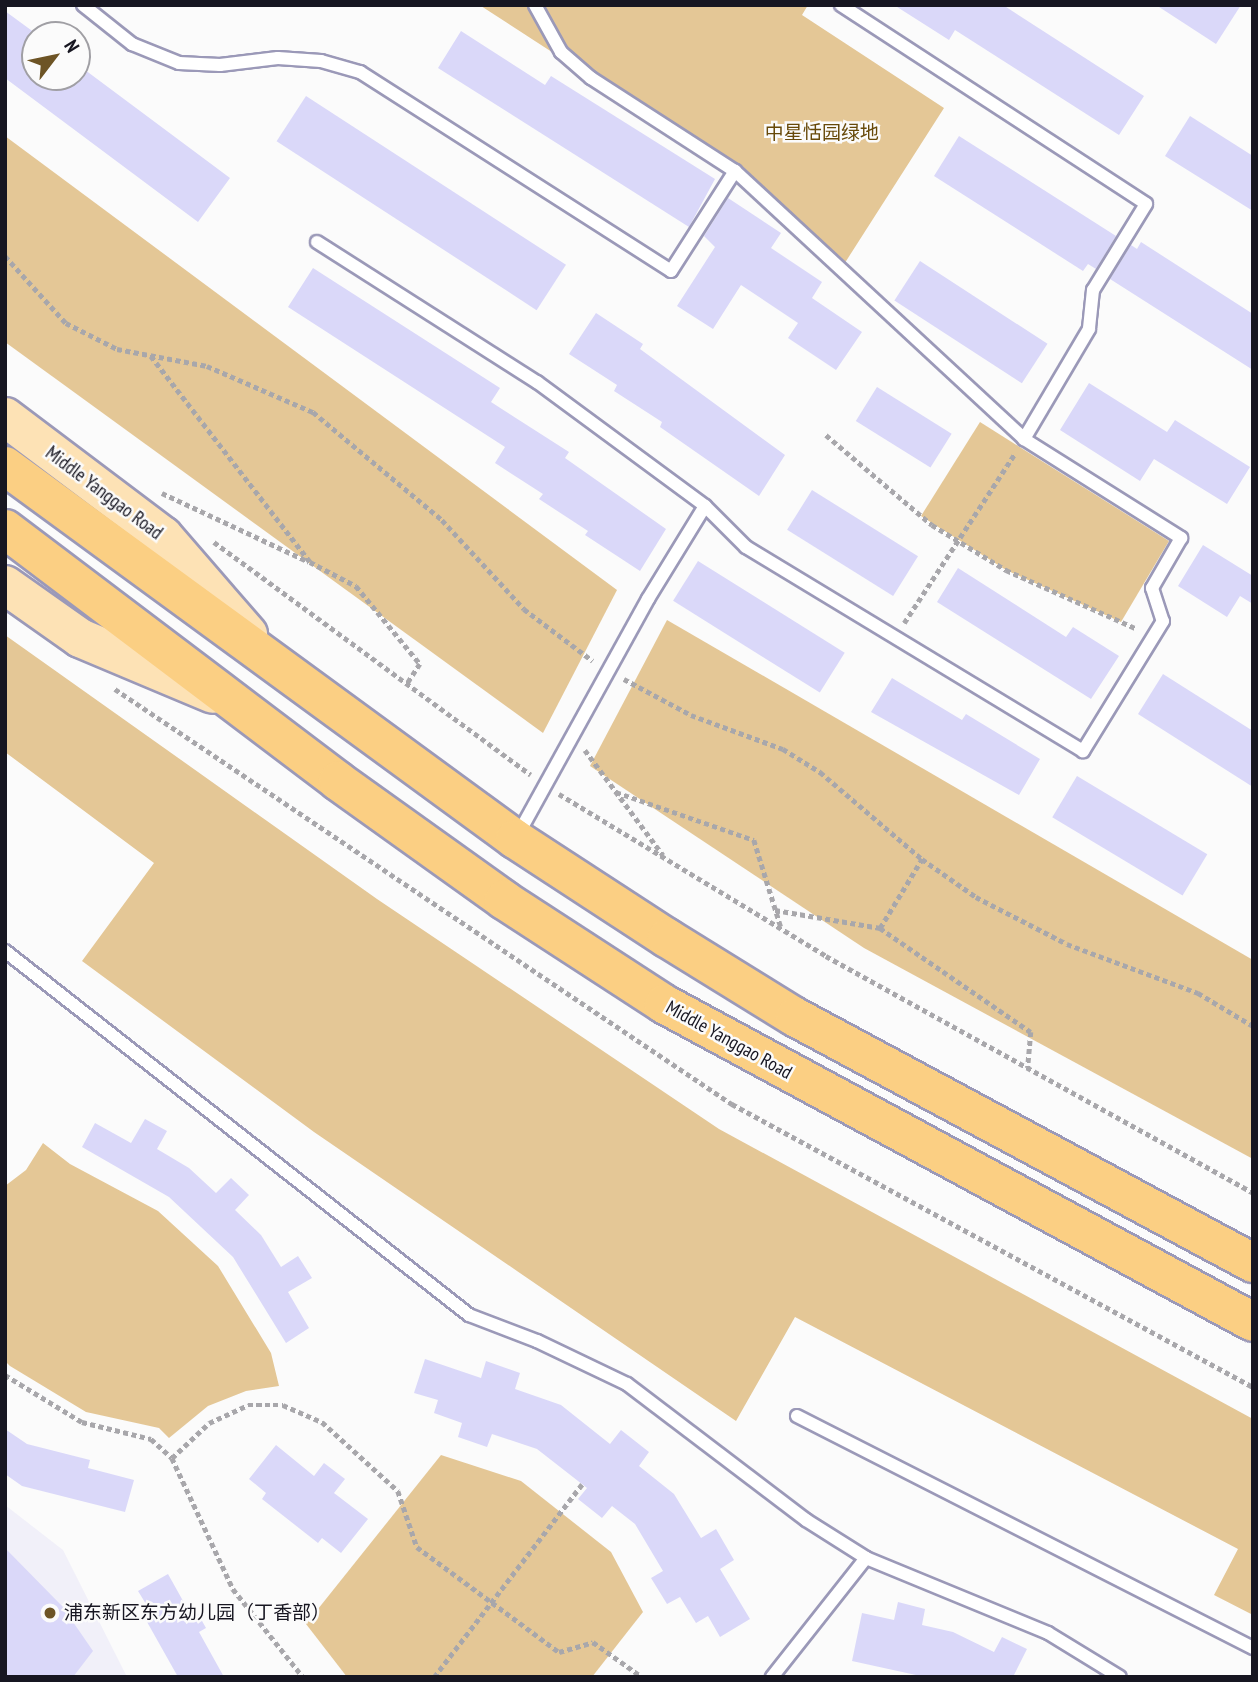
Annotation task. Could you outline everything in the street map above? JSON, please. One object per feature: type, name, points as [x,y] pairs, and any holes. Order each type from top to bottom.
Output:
[{"type":"highway","name":"Middle Yanggao Road","points":[[5,466],[279,670],[515,839],[795,1017],[1253,1263]]},
{"type":"highway","name":"Middle Yanggao Road","points":[[5,529],[504,900],[664,1004],[1253,1322]]},
{"type":"main road","name":"Middle Yanggao Road","points":[[5,417],[163,536],[279,670]]},
{"type":"main road","name":"Middle Yanggao Road","points":[[5,585],[80,638],[239,705]]},
{"type":"main road","name":"Middle Yanggao Road","points":[[1204,1237],[1253,1245]]},
{"type":"lane","points":[[83,5],[132,44],[178,63],[220,65],[278,58],[321,61],[360,72],[671,271],[735,171]]},
{"type":"lane","points":[[317,242],[537,382],[705,506],[746,547],[1083,751],[1163,621],[1152,588],[1181,538],[1024,439],[735,171],[581,69],[561,52],[536,5]]},
{"type":"lane","points":[[841,5],[1146,204],[1093,290],[1089,330],[1024,439]]},
{"type":"lane","points":[[515,839],[547,786],[608,670],[705,506]]},
{"type":"lane","points":[[5,951],[469,1315],[537,1341],[627,1384],[806,1520],[866,1558],[1048,1633],[1120,1677]]},
{"type":"lane","points":[[797,1416],[1253,1648]]},
{"type":"lane","points":[[772,1677],[866,1558]]},
{"type":"path","points":[[5,256],[66,323],[117,349],[207,366],[313,412],[442,520],[524,609],[608,670],[691,715],[783,749],[820,772],[922,859],[976,897],[1067,944],[1198,993],[1253,1026]]},
{"type":"path","points":[[150,355],[310,562]]},
{"type":"path","points":[[826,435],[890,493],[959,541],[1078,606],[1153,636]]},
{"type":"path","points":[[895,637],[1024,439]]},
{"type":"path","points":[[153,489],[356,586],[420,664],[407,684]]},
{"type":"path","points":[[206,537],[547,786],[781,928],[1253,1193]]},
{"type":"path","points":[[574,735],[665,858]]},
{"type":"path","points":[[616,792],[754,841],[781,928]]},
{"type":"path","points":[[880,928],[922,859]]},
{"type":"path","points":[[775,910],[880,928],[1031,1032],[1028,1068]]},
{"type":"path","points":[[5,1375],[82,1422],[151,1439],[172,1458],[233,1589],[303,1677]]},
{"type":"path","points":[[172,1458],[209,1423],[248,1405],[283,1405],[323,1422],[398,1491],[417,1547],[489,1604],[559,1653],[593,1642],[642,1677]]},
{"type":"path","points":[[434,1677],[582,1484]]},
{"type":"shaded area","name":"浦东新区东方幼儿园（丁香部）","points":[[5,1505],[63,1550],[127,1677],[5,1677]]},
{"type":"green space","name":"中星恬园绿地","points":[[808,5],[802,15],[944,108],[841,269],[735,171],[481,6]]},
{"type":"green space","points":[[5,136],[617,590],[543,733],[5,342]]},
{"type":"green space","points":[[980,422],[1169,541],[1121,622],[1006,570],[921,516]]},
{"type":"green space","points":[[667,620],[1253,960],[1253,1159],[864,948],[590,766]]},
{"type":"green space","points":[[5,635],[377,899],[719,1129],[1253,1419],[1253,1615],[1214,1595],[1238,1549],[795,1317],[736,1421],[314,1132],[82,961],[154,863],[5,752]]},
{"type":"green space","points":[[43,1143],[70,1164],[158,1211],[218,1266],[271,1353],[279,1386],[246,1391],[208,1406],[169,1438],[159,1428],[86,1412],[5,1361],[5,1186],[26,1170]]},
{"type":"green space","points":[[441,1455],[521,1481],[611,1552],[643,1612],[592,1677],[347,1677],[306,1624]]},
{"type":"building","points":[[894,5],[1003,5],[1144,96],[1119,135],[955,30],[949,40]]},
{"type":"building","points":[[1156,5],[1241,5],[1216,44]]},
{"type":"building","points":[[5,11],[21,23],[21,90],[5,78]]},
{"type":"building","points":[[461,31],[545,85],[551,76],[715,179],[689,227],[438,68]]},
{"type":"building","points":[[91,74],[230,178],[198,222],[22,91],[91,91]]},
{"type":"building","points":[[306,96],[566,265],[537,310],[277,141]]},
{"type":"building","points":[[1190,116],[1253,156],[1253,211],[1165,156]]},
{"type":"building","points":[[959,136],[1116,236],[1096,269],[1088,264],[1083,271],[934,176]]},
{"type":"building","points":[[728,198],[781,233],[771,248],[822,282],[812,298],[862,332],[836,370],[788,338],[798,323],[741,285],[713,329],[677,306],[715,247],[704,236]]},
{"type":"building","points":[[1141,242],[1253,314],[1253,370],[1110,279],[1131,245],[1137,249]]},
{"type":"building","points":[[920,261],[1047,344],[1022,383],[894,300]]},
{"type":"building","points":[[313,268],[500,388],[491,402],[569,452],[565,458],[666,529],[640,571],[585,535],[588,531],[539,499],[543,494],[495,463],[505,447],[288,307]]},
{"type":"building","points":[[596,313],[643,344],[640,349],[785,455],[759,496],[660,427],[662,422],[614,391],[617,385],[569,354]]},
{"type":"building","points":[[1089,383],[1167,432],[1175,420],[1250,467],[1227,504],[1154,459],[1140,481],[1060,430]]},
{"type":"building","points":[[877,387],[952,434],[930,468],[856,421]]},
{"type":"building","points":[[812,490],[918,556],[893,596],[787,530]]},
{"type":"building","points":[[1203,545],[1253,576],[1253,604],[1240,596],[1227,617],[1178,586]]},
{"type":"building","points":[[698,561],[845,653],[820,693],[673,601]]},
{"type":"building","points":[[958,568],[1066,637],[1073,627],[1119,656],[1091,699],[937,602]]},
{"type":"building","points":[[1163,674],[1253,731],[1253,787],[1138,714]]},
{"type":"building","points":[[892,678],[962,720],[966,714],[1040,759],[1019,795],[871,712]]},
{"type":"building","points":[[1077,776],[1207,854],[1183,895],[1052,817]]},
{"type":"building","points":[[145,1119],[167,1131],[157,1149],[189,1168],[216,1193],[231,1178],[249,1195],[235,1210],[261,1235],[281,1267],[298,1256],[312,1278],[288,1292],[309,1328],[286,1343],[233,1257],[169,1197],[82,1147],[95,1123],[131,1143]]},
{"type":"building","points":[[425,1359],[481,1378],[486,1361],[520,1373],[515,1389],[561,1405],[610,1444],[621,1430],[649,1452],[639,1466],[674,1494],[701,1538],[716,1529],[734,1560],[720,1569],[750,1619],[720,1637],[708,1616],[696,1623],[680,1597],[667,1604],[651,1578],[663,1571],[635,1524],[612,1506],[602,1518],[578,1499],[587,1488],[537,1449],[492,1434],[487,1447],[458,1437],[462,1423],[434,1413],[438,1400],[414,1393]]},
{"type":"building","points":[[5,1429],[27,1444],[90,1460],[88,1468],[134,1480],[125,1512],[22,1486],[5,1474]]},
{"type":"building","points":[[276,1445],[314,1476],[324,1463],[345,1479],[334,1493],[368,1519],[341,1553],[322,1538],[318,1543],[262,1499],[266,1493],[249,1479]]},
{"type":"building","points":[[5,1548],[62,1606],[93,1651],[73,1677],[5,1677]]},
{"type":"building","points":[[168,1574],[187,1608],[193,1605],[206,1628],[199,1632],[224,1677],[178,1677],[142,1613],[149,1609],[138,1591]]},
{"type":"building","points":[[898,1602],[925,1609],[922,1625],[953,1632],[994,1652],[1002,1637],[1027,1649],[1013,1677],[925,1677],[852,1661],[862,1613],[894,1620]]},
{"type":"place","name":"浦东新区东方幼儿园（丁香部）","points":[[50,1613]]}]
